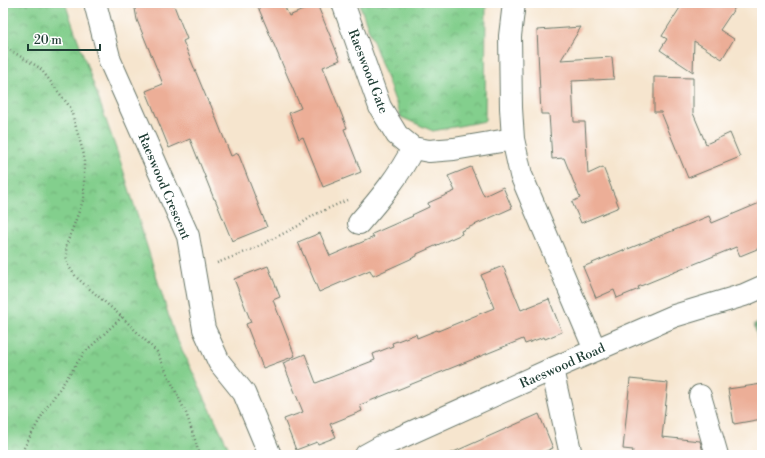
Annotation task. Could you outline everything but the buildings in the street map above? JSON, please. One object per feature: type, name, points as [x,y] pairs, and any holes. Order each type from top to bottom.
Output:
[{"type":"street","name":"Raeswood Crescent","points":[[95,3],[110,61],[188,236],[204,329],[219,362],[244,393],[270,455]]},
{"type":"street","name":"Raeswood Gate","points":[[343,3],[380,107],[397,135],[413,148]]},
{"type":"street","points":[[514,3],[510,36],[511,108],[513,138],[521,175],[595,350]]},
{"type":"street","points":[[359,223],[391,185],[408,159],[413,148],[429,151],[454,149],[513,138]]},
{"type":"street","name":"Raeswood Road","points":[[366,455],[388,443],[674,316],[744,295],[762,287]]},
{"type":"street","points":[[552,369],[571,455]]},
{"type":"street","points":[[700,396],[717,455]]},
{"type":"path","points":[[3,46],[40,68],[70,108],[84,155],[84,198],[66,246],[67,264],[76,277],[122,318],[156,352],[186,413],[200,455]]},
{"type":"path","points":[[194,271],[253,249],[298,226],[314,215],[349,199]]},
{"type":"path","points":[[20,455],[45,410],[84,353],[122,318]]},
{"type":"green space","points":[[3,3],[65,3],[121,163],[174,333],[232,455],[3,455]]},
{"type":"green space","points":[[359,3],[486,3],[485,121],[433,131],[401,117]]},
{"type":"green space","points":[[762,321],[762,340],[758,341],[754,324]]}]
